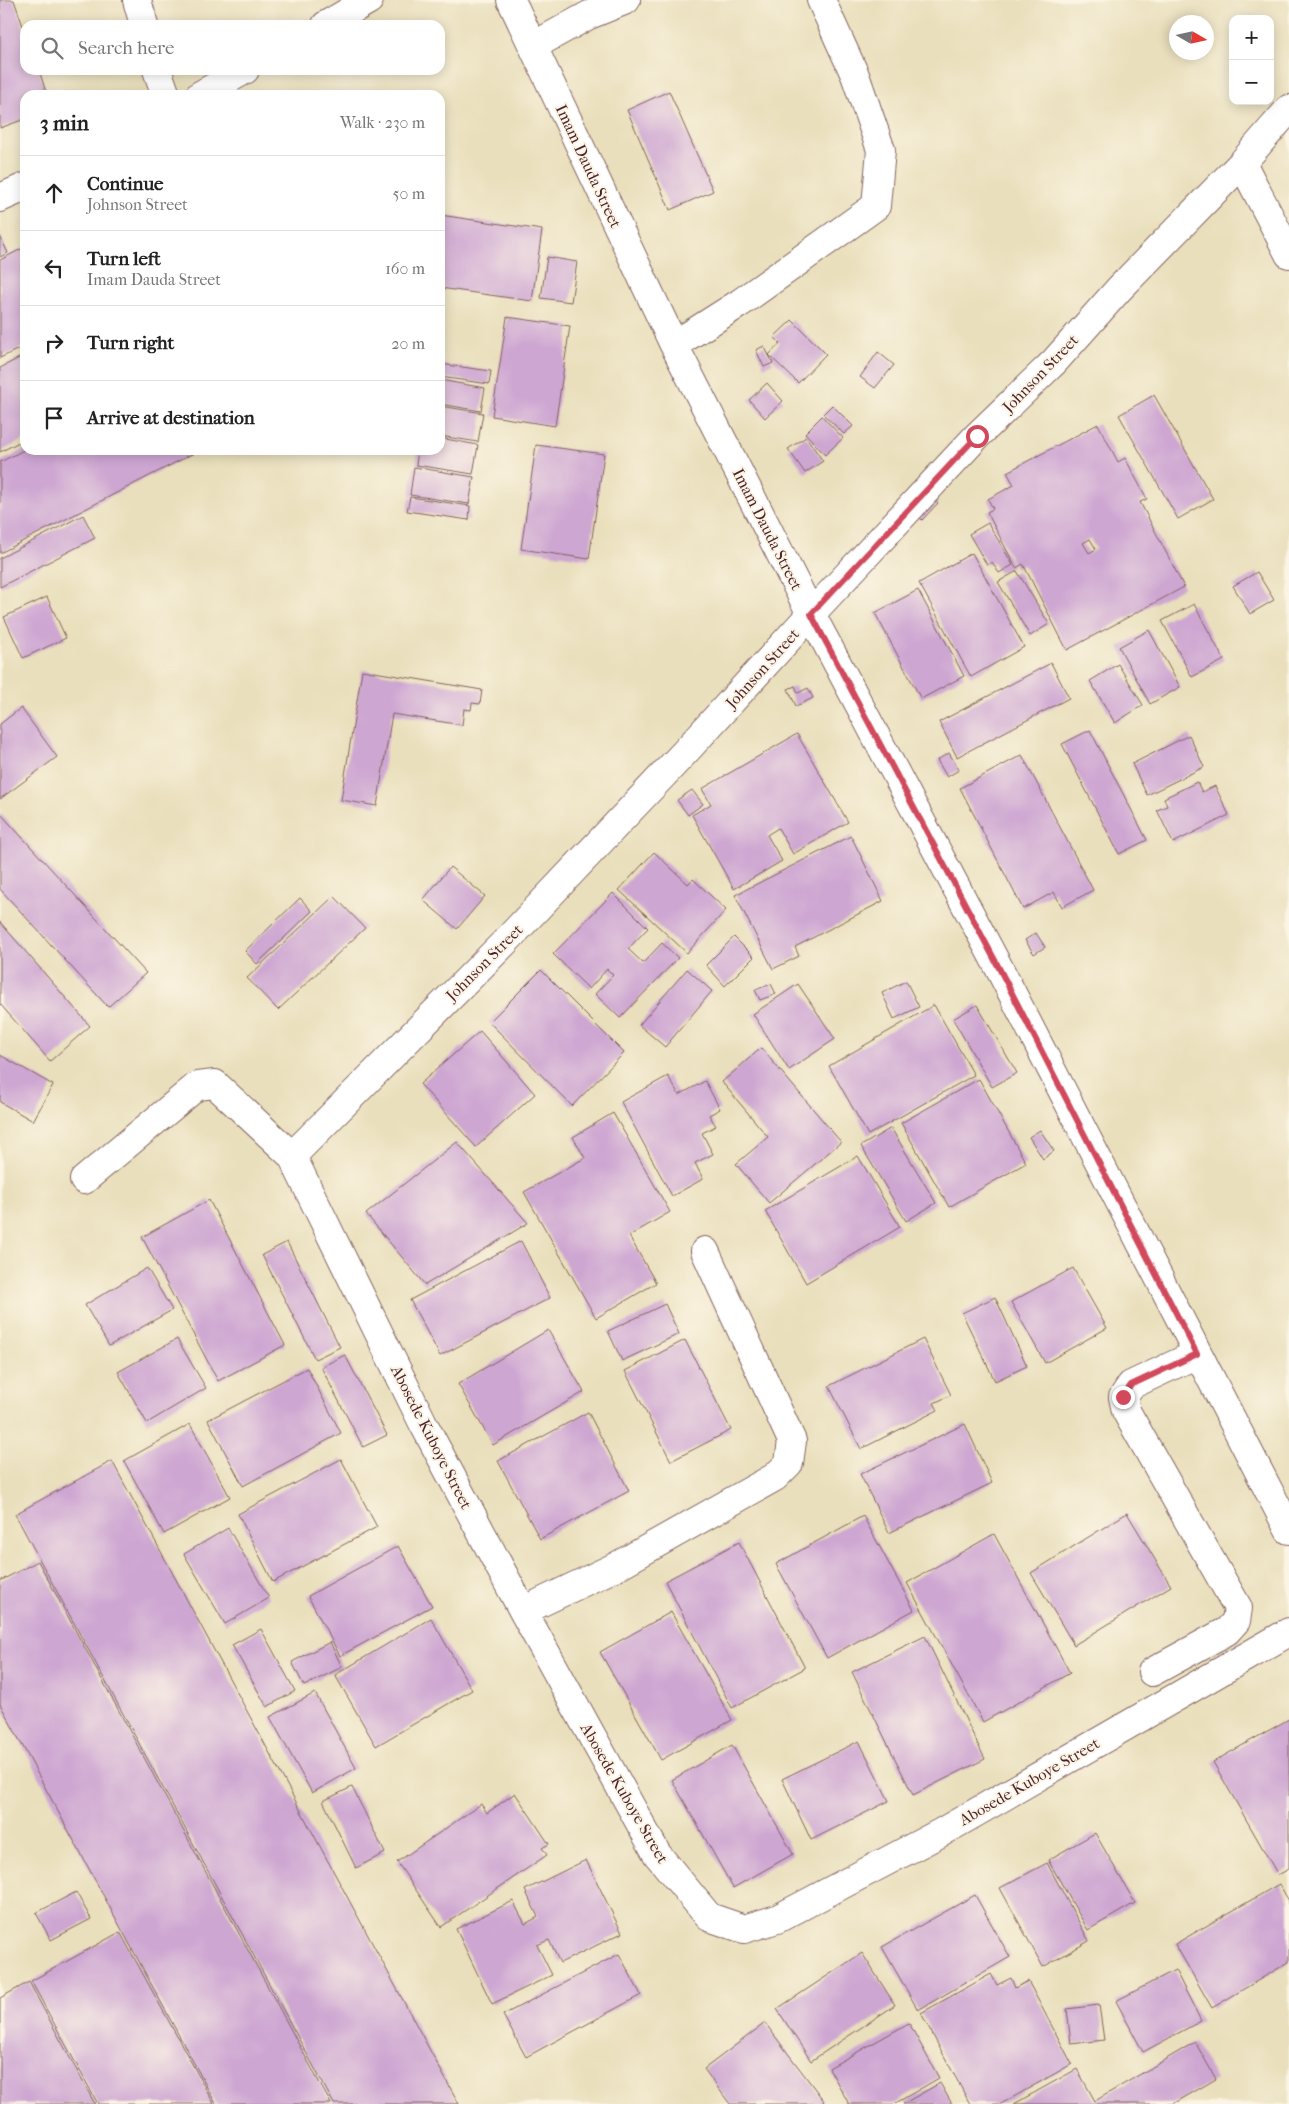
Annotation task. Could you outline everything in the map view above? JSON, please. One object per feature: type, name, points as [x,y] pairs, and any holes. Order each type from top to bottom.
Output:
[{"type":"street","points":[[137,0],[143,20]]},
{"type":"street","points":[[335,20],[369,0]]},
{"type":"street","name":"Imam Dauda Street","points":[[511,0],[674,346],[811,614],[998,966],[1289,1530]]},
{"type":"street","points":[[533,46],[589,15],[626,0]]},
{"type":"street","points":[[674,346],[740,303],[876,206],[881,150],[855,74],[821,0]]},
{"type":"street","points":[[159,75],[164,90]]},
{"type":"street","points":[[209,90],[236,75]]},
{"type":"street","name":"Johnson Street","points":[[292,1156],[513,933],[724,711],[811,614],[977,436],[1054,362],[1119,289],[1242,163],[1289,109]]},
{"type":"street","points":[[1242,163],[1289,254]]},
{"type":"street","points":[[0,198],[20,188]]},
{"type":"street","points":[[84,1180],[197,1086],[215,1084],[292,1156]]},
{"type":"street","name":"Abosede Kuboye Street","points":[[292,1156],[423,1423],[523,1611],[657,1854],[708,1917],[744,1929],[778,1919],[942,1832],[1289,1632]]},
{"type":"street","points":[[523,1611],[615,1567],[775,1477],[789,1463],[792,1441],[705,1251]]},
{"type":"street","points":[[1152,1672],[1227,1631],[1236,1621],[1238,1608],[1126,1411],[1123,1397],[1131,1385],[1197,1354]]},
{"type":"building","points":[[0,0],[14,0],[21,20],[20,75],[41,75],[45,90],[20,90],[20,121],[0,128]]},
{"type":"building","points":[[669,91],[713,191],[670,210],[627,110]]},
{"type":"building","points":[[445,216],[542,230],[532,301],[445,289]]},
{"type":"building","points":[[0,236],[8,253],[0,257]]},
{"type":"building","points":[[20,250],[20,348],[0,358],[0,260]]},
{"type":"building","points":[[547,257],[577,262],[571,302],[541,298]]},
{"type":"building","points":[[507,317],[570,326],[555,426],[492,416]]},
{"type":"building","points":[[792,320],[826,354],[798,383],[769,355],[780,343],[774,337]]},
{"type":"building","points":[[764,346],[773,363],[764,367],[756,350]]},
{"type":"building","points":[[878,352],[894,365],[875,388],[860,377]]},
{"type":"building","points":[[20,358],[20,442],[0,452],[0,368]]},
{"type":"building","points":[[445,365],[491,371],[489,384],[445,378]]},
{"type":"building","points":[[445,381],[485,388],[481,411],[445,405]]},
{"type":"building","points":[[767,383],[783,401],[765,418],[749,400]]},
{"type":"building","points":[[1154,395],[1213,499],[1178,519],[1119,415]]},
{"type":"building","points":[[832,405],[853,426],[844,434],[823,414]]},
{"type":"building","points":[[445,407],[483,413],[478,442],[445,437]]},
{"type":"building","points":[[822,416],[843,438],[825,455],[805,433]]},
{"type":"building","points":[[1098,424],[1118,462],[1125,458],[1147,499],[1140,502],[1184,587],[1067,650],[1023,564],[1016,568],[987,512],[993,509],[988,499],[1014,485],[1007,472]],"holes":[[[1090,539],[1096,549],[1089,553],[1083,543]]]},
{"type":"building","points":[[806,437],[823,461],[805,473],[788,449]]},
{"type":"building","points":[[445,439],[478,445],[473,474],[416,465],[417,455],[445,455]]},
{"type":"building","points":[[536,445],[604,454],[589,559],[521,549]]},
{"type":"building","points":[[20,452],[20,455],[190,455],[0,553],[0,462]]},
{"type":"building","points":[[414,467],[474,477],[469,504],[410,495]]},
{"type":"building","points":[[930,496],[938,503],[922,520],[915,513]]},
{"type":"building","points":[[410,497],[470,506],[469,520],[407,511]]},
{"type":"building","points":[[83,515],[95,538],[0,587],[0,558]]},
{"type":"building","points":[[988,523],[1013,565],[999,573],[992,562],[987,565],[969,534]]},
{"type":"building","points":[[972,553],[1024,647],[971,677],[919,583]]},
{"type":"building","points":[[1017,571],[1049,624],[1030,636],[998,582]]},
{"type":"building","points":[[1257,572],[1274,600],[1250,614],[1233,586]]},
{"type":"building","points":[[918,590],[964,676],[921,699],[875,613]]},
{"type":"building","points":[[47,597],[66,638],[23,658],[4,617]]},
{"type":"building","points":[[1194,604],[1224,660],[1192,677],[1162,621]]},
{"type":"building","points":[[1149,630],[1180,687],[1150,704],[1119,647]]},
{"type":"building","points":[[1051,663],[1069,698],[957,757],[939,722]]},
{"type":"building","points":[[1118,664],[1143,705],[1115,723],[1090,681]]},
{"type":"building","points":[[362,670],[482,690],[480,704],[472,703],[471,710],[464,709],[462,725],[392,714],[377,806],[341,800]]},
{"type":"building","points":[[795,686],[798,693],[808,688],[813,698],[796,706],[788,689]]},
{"type":"building","points":[[21,708],[57,757],[0,799],[0,724]]},
{"type":"building","points":[[1090,730],[1147,840],[1119,854],[1062,744]]},
{"type":"building","points":[[797,734],[848,822],[793,854],[778,828],[767,835],[782,861],[734,889],[692,815],[711,804],[702,789]]},
{"type":"building","points":[[1189,735],[1204,767],[1147,795],[1132,764]]},
{"type":"building","points":[[949,753],[959,770],[947,777],[937,760]]},
{"type":"building","points":[[1022,755],[1093,890],[1062,907],[1054,892],[1023,909],[960,788]]},
{"type":"building","points":[[1197,782],[1202,792],[1215,786],[1229,815],[1173,843],[1157,810],[1167,806],[1164,798]]},
{"type":"building","points":[[692,790],[703,804],[688,815],[677,800]]},
{"type":"building","points":[[0,813],[146,973],[108,1007],[0,889]]},
{"type":"building","points":[[851,836],[883,901],[795,947],[799,956],[773,969],[735,895]]},
{"type":"building","points":[[654,852],[688,884],[693,879],[726,910],[687,953],[619,890]]},
{"type":"building","points":[[450,867],[485,896],[457,929],[423,900]]},
{"type":"building","points":[[613,893],[648,928],[628,949],[643,963],[662,943],[678,958],[620,1018],[595,994],[613,975],[607,969],[589,989],[553,954]]},
{"type":"building","points":[[334,896],[365,928],[278,1010],[247,978]]},
{"type":"building","points":[[300,898],[312,911],[257,964],[245,951]]},
{"type":"building","points":[[0,922],[90,1026],[50,1061],[0,1004]]},
{"type":"building","points":[[1036,933],[1045,947],[1034,954],[1025,940]]},
{"type":"building","points":[[734,937],[754,957],[725,986],[706,965]]},
{"type":"building","points":[[687,969],[712,991],[665,1047],[639,1025]]},
{"type":"building","points":[[541,970],[624,1053],[572,1106],[489,1022]]},
{"type":"building","points":[[906,981],[919,1007],[894,1019],[882,993]]},
{"type":"building","points":[[771,984],[776,994],[760,1000],[755,990]]},
{"type":"building","points":[[798,984],[835,1039],[789,1070],[753,1014]]},
{"type":"building","points":[[934,1005],[974,1075],[868,1135],[829,1066]]},
{"type":"building","points":[[977,1005],[1017,1073],[992,1087],[953,1019]]},
{"type":"building","points":[[480,1031],[535,1094],[476,1147],[420,1084]]},
{"type":"building","points":[[761,1048],[841,1142],[769,1203],[736,1164],[768,1137],[722,1082]]},
{"type":"building","points":[[0,1055],[53,1085],[33,1121],[0,1102]]},
{"type":"building","points":[[668,1076],[679,1095],[705,1081],[720,1109],[709,1115],[716,1126],[702,1133],[713,1154],[695,1163],[703,1179],[672,1196],[621,1102]]},
{"type":"building","points":[[979,1079],[1026,1163],[949,1207],[901,1123]]},
{"type":"building","points":[[613,1113],[670,1212],[629,1236],[656,1283],[596,1318],[524,1192],[585,1158],[573,1137]]},
{"type":"building","points":[[891,1128],[936,1203],[906,1221],[861,1146]]},
{"type":"building","points":[[1040,1130],[1054,1151],[1043,1159],[1029,1137]]},
{"type":"building","points":[[457,1142],[528,1223],[425,1285],[366,1214]]},
{"type":"building","points":[[858,1156],[900,1227],[806,1283],[765,1211]]},
{"type":"building","points":[[209,1200],[285,1345],[218,1381],[142,1237]]},
{"type":"building","points":[[521,1241],[550,1298],[440,1356],[410,1300]]},
{"type":"building","points":[[287,1242],[340,1347],[315,1359],[262,1255]]},
{"type":"building","points":[[147,1268],[172,1310],[109,1346],[85,1305]]},
{"type":"building","points":[[1073,1268],[1107,1328],[1045,1363],[1011,1302]]},
{"type":"building","points":[[995,1297],[1027,1366],[995,1381],[962,1313]]},
{"type":"building","points":[[665,1304],[679,1334],[622,1361],[608,1331]]},
{"type":"building","points":[[548,1330],[584,1392],[493,1445],[458,1384]]},
{"type":"building","points":[[177,1339],[206,1388],[147,1423],[118,1372]]},
{"type":"building","points":[[923,1339],[951,1395],[934,1403],[938,1410],[861,1449],[829,1386]]},
{"type":"building","points":[[685,1340],[731,1430],[671,1461],[625,1371]]},
{"type":"building","points":[[345,1355],[387,1435],[363,1447],[321,1367]]},
{"type":"building","points":[[307,1368],[341,1433],[243,1486],[208,1420]]},
{"type":"building","points":[[588,1412],[629,1491],[540,1539],[498,1461]]},
{"type":"building","points":[[190,1424],[230,1497],[164,1534],[124,1461]]},
{"type":"building","points":[[965,1424],[992,1483],[889,1533],[860,1474]]},
{"type":"building","points":[[341,1459],[377,1527],[273,1582],[238,1514]]},
{"type":"building","points":[[112,1461],[459,2104],[334,2104],[15,1514]]},
{"type":"building","points":[[1127,1513],[1171,1586],[1074,1645],[1031,1573]]},
{"type":"building","points":[[863,1516],[914,1610],[827,1658],[776,1564]]},
{"type":"building","points":[[228,1528],[269,1598],[225,1624],[184,1554]]},
{"type":"building","points":[[994,1534],[1070,1673],[983,1722],[907,1583]]},
{"type":"building","points":[[739,1542],[805,1668],[732,1708],[665,1581]]},
{"type":"building","points":[[398,1546],[432,1606],[340,1656],[308,1596]]},
{"type":"building","points":[[38,1561],[331,2104],[216,2104],[0,1704],[0,1581]]},
{"type":"building","points":[[671,1612],[732,1720],[661,1760],[600,1652]]},
{"type":"building","points":[[431,1618],[472,1690],[376,1746],[335,1675]]},
{"type":"building","points":[[261,1629],[295,1691],[267,1707],[232,1645]]},
{"type":"building","points":[[925,1636],[985,1759],[913,1795],[852,1672]]},
{"type":"building","points":[[330,1642],[342,1667],[304,1686],[292,1662]]},
{"type":"building","points":[[315,1693],[356,1768],[312,1793],[270,1717]]},
{"type":"building","points":[[1289,1719],[1289,1869],[1278,1875],[1213,1762]]},
{"type":"building","points":[[859,1741],[889,1801],[811,1840],[782,1779]]},
{"type":"building","points":[[732,1745],[793,1854],[733,1888],[672,1780]]},
{"type":"building","points":[[352,1787],[385,1853],[356,1868],[323,1801]]},
{"type":"building","points":[[515,1793],[549,1844],[542,1848],[547,1855],[441,1927],[397,1862],[481,1804],[487,1813]]},
{"type":"building","points":[[1095,1833],[1135,1903],[1088,1930],[1048,1860]]},
{"type":"building","points":[[586,1860],[622,1933],[560,1963],[549,1940],[537,1945],[552,1975],[492,2004],[456,1929],[513,1901],[525,1924],[538,1917],[525,1890]]},
{"type":"building","points":[[1047,1863],[1089,1941],[1043,1967],[1000,1888]]},
{"type":"building","points":[[1279,1884],[1289,1901],[1289,1962],[1212,2008],[1175,1944]]},
{"type":"building","points":[[76,1892],[91,1919],[51,1940],[36,1913]]},
{"type":"building","points":[[975,1895],[1010,1957],[918,2010],[882,1947]]},
{"type":"building","points":[[120,1932],[214,2104],[98,2104],[31,1981]]},
{"type":"building","points":[[862,1953],[895,2005],[811,2061],[777,2009]]},
{"type":"building","points":[[619,1954],[641,1995],[526,2057],[503,2015]]},
{"type":"building","points":[[1175,1970],[1201,2021],[1143,2052],[1116,2001]]},
{"type":"building","points":[[991,1974],[997,1985],[1011,1978],[1015,1988],[1028,1981],[1072,2064],[1001,2104],[970,2104],[921,2013]]},
{"type":"building","points":[[29,1982],[95,2104],[0,2104],[0,1998]]},
{"type":"building","points":[[1099,2005],[1104,2040],[1071,2044],[1067,2009]]},
{"type":"building","points":[[765,2023],[824,2101],[820,2104],[730,2104],[704,2069]]},
{"type":"building","points":[[909,2023],[939,2078],[894,2104],[849,2104],[829,2068]]},
{"type":"building","points":[[1195,2042],[1216,2079],[1173,2104],[1014,2104],[1077,2069],[1095,2101]]},
{"type":"building","points":[[940,2083],[952,2104],[903,2104]]},
{"type":"route","points":[[977,436],[811,614],[998,966],[1197,1354],[1131,1385],[1123,1397]]}]
